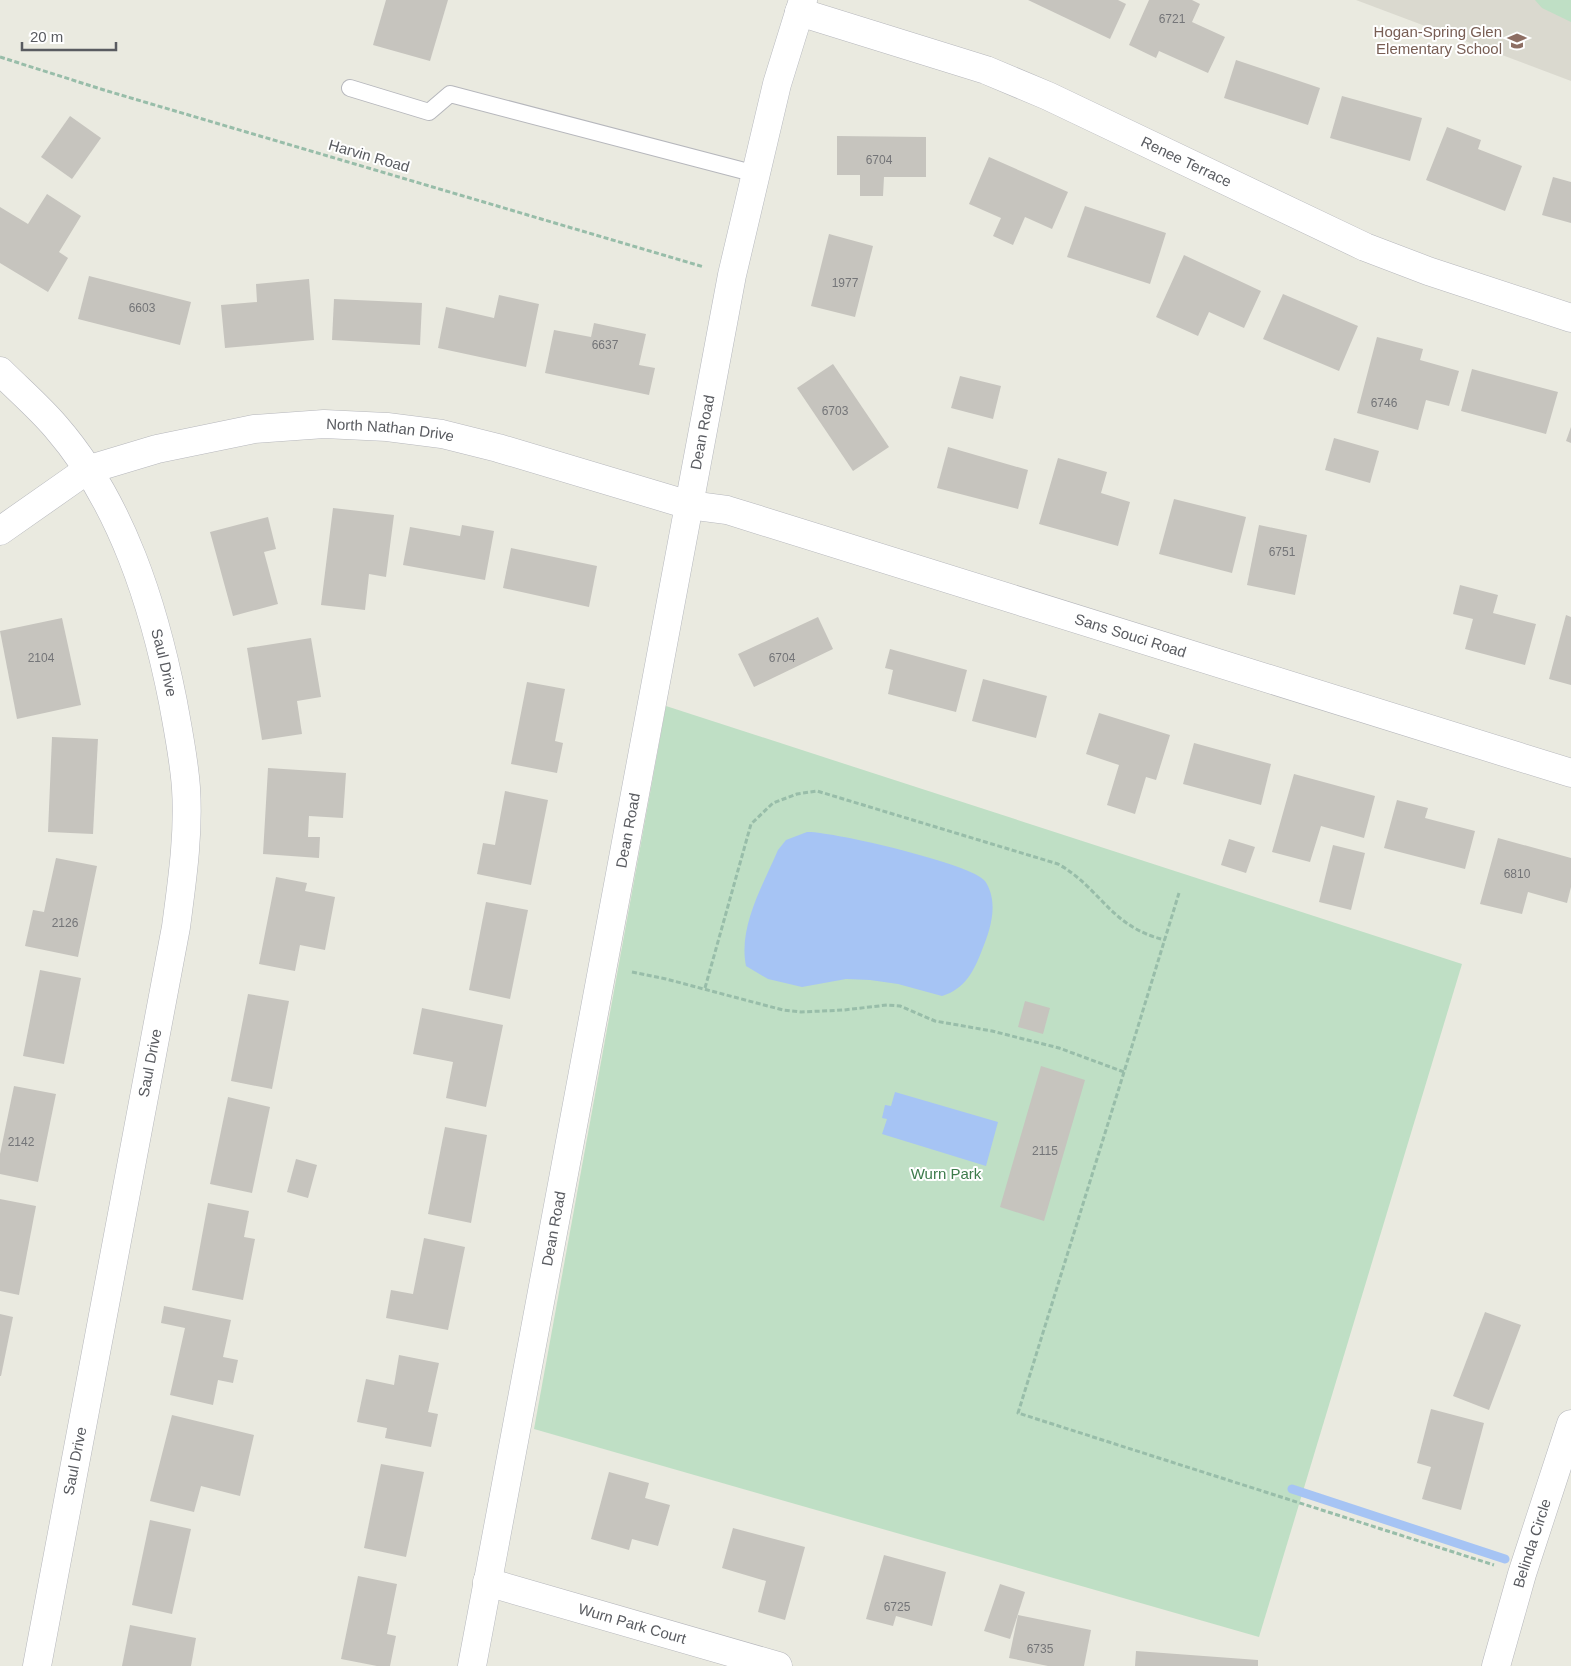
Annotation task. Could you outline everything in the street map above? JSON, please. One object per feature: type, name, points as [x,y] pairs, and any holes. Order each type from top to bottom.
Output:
[{"type":"street","name":"Dean Road","points":[[472,1666],[732,275],[777,84],[801,6]]},
{"type":"street","name":"Renee Terrace","points":[[801,6],[986,70],[1048,96],[1365,247],[1428,271],[1571,318]]},
{"type":"street","name":"Saul Drive","points":[[0,371],[57,427],[87,470],[112,513],[139,576],[162,650],[178,729],[186,788],[185,855],[176,927],[37,1666]]},
{"type":"street","name":"North Nathan Drive","points":[[0,531],[87,470],[157,449],[254,429],[324,424],[387,426],[442,434],[498,448],[689,505]]},
{"type":"street","name":"Sans Souci Road","points":[[689,505],[726,510],[1571,773]]},
{"type":"street","name":"Belinda Circle","points":[[1496,1666],[1522,1574],[1571,1424]]},
{"type":"street","name":"Wurn Park Court","points":[[487,1582],[778,1666]]},
{"type":"lane","points":[[350,88],[429,112],[450,94],[756,174]]},
{"type":"path","name":"Harvin Road","points":[[0,57],[114,93],[732,275]]},
{"type":"path","points":[[705,988],[751,824],[773,803],[798,794],[817,791],[1058,864],[1070,871],[1117,917],[1134,929],[1165,940]]},
{"type":"path","points":[[1179,893],[1018,1413],[1522,1574]]},
{"type":"path","points":[[602,967],[666,978],[783,1010],[801,1012],[887,1005],[900,1006],[935,1021],[992,1031],[1050,1045],[1124,1072]]},
{"type":"shaded area","name":"Hogan-Spring Glen Elementary School","points":[[1356,0],[1571,0],[1571,81]]},
{"type":"green space","points":[[1535,0],[1571,0],[1571,22],[1542,8]]},
{"type":"green space","name":"Wurn Park","points":[[666,706],[1462,964],[1259,1637],[534,1429]]},
{"type":"water","points":[[807,832],[843,837],[930,858],[956,866],[975,874],[985,881],[992,898],[991,924],[976,965],[963,984],[942,996],[898,984],[870,980],[846,979],[802,987],[768,979],[746,966],[744,951],[753,906],[778,850],[786,840]]},
{"type":"water","points":[[895,1092],[998,1122],[986,1166],[882,1134],[887,1119],[882,1118],[885,1105],[891,1106]]},
{"type":"building","points":[[386,0],[448,0],[430,61],[373,45]]},
{"type":"building","points":[[1028,0],[1118,0],[1126,4],[1110,39]]},
{"type":"building","points":[[1149,0],[1192,0],[1200,4],[1192,22],[1225,37],[1208,73],[1159,51],[1156,58],[1129,45]]},
{"type":"building","points":[[1236,60],[1320,88],[1308,125],[1224,98]]},
{"type":"building","points":[[1342,96],[1422,118],[1410,161],[1330,138]]},
{"type":"building","points":[[70,116],[101,138],[72,179],[41,157]]},
{"type":"building","points":[[1447,127],[1481,140],[1478,149],[1522,166],[1505,211],[1426,180]]},
{"type":"building","points":[[837,136],[926,137],[926,177],[884,177],[883,196],[860,196],[860,175],[837,175]]},
{"type":"building","points":[[989,157],[1068,192],[1052,229],[1025,217],[1013,245],[993,236],[1001,218],[969,204]]},
{"type":"building","points":[[1553,177],[1571,182],[1571,223],[1542,215]]},
{"type":"building","points":[[47,194],[81,216],[59,252],[68,258],[48,292],[0,263],[0,207],[28,224]]},
{"type":"building","points":[[1085,206],[1166,233],[1150,284],[1067,257]]},
{"type":"building","points":[[829,234],[873,246],[855,317],[811,306]]},
{"type":"building","points":[[1184,255],[1261,291],[1244,328],[1209,312],[1198,336],[1156,317]]},
{"type":"building","points":[[89,276],[191,302],[180,345],[78,319]]},
{"type":"building","points":[[309,279],[314,340],[225,348],[221,305],[257,302],[256,284]]},
{"type":"building","points":[[1283,294],[1358,326],[1339,371],[1263,339]]},
{"type":"building","points":[[499,295],[539,304],[526,367],[438,348],[446,307],[494,318]]},
{"type":"building","points":[[334,299],[422,303],[420,345],[332,340]]},
{"type":"building","points":[[594,323],[646,334],[639,365],[655,368],[649,395],[545,373],[554,330],[591,337]]},
{"type":"building","points":[[1377,337],[1423,349],[1420,360],[1459,371],[1449,406],[1426,400],[1418,430],[1357,413]]},
{"type":"building","points":[[833,364],[889,447],[853,471],[797,388]]},
{"type":"building","points":[[1472,369],[1558,392],[1546,434],[1461,411]]},
{"type":"building","points":[[960,376],[1001,386],[993,419],[951,408]]},
{"type":"building","points":[[1571,427],[1571,443],[1566,441]]},
{"type":"building","points":[[1334,438],[1379,451],[1370,483],[1325,470]]},
{"type":"building","points":[[948,447],[1028,470],[1018,509],[937,488]]},
{"type":"building","points":[[1058,458],[1107,472],[1101,493],[1130,502],[1118,546],[1039,524]]},
{"type":"building","points":[[1174,499],[1246,517],[1232,573],[1159,554]]},
{"type":"building","points":[[333,508],[394,515],[386,577],[369,574],[365,610],[321,605]]},
{"type":"building","points":[[268,517],[276,549],[264,552],[278,604],[233,616],[210,532]]},
{"type":"building","points":[[462,525],[494,531],[485,580],[403,565],[410,527],[460,536]]},
{"type":"building","points":[[1259,525],[1307,535],[1295,595],[1247,585]]},
{"type":"building","points":[[511,548],[597,566],[589,607],[503,588]]},
{"type":"building","points":[[1460,585],[1498,595],[1493,613],[1536,624],[1525,665],[1465,649],[1473,619],[1453,614]]},
{"type":"building","points":[[1566,615],[1571,617],[1571,685],[1549,679]]},
{"type":"building","points":[[818,617],[833,649],[754,687],[738,654]]},
{"type":"building","points":[[62,618],[81,705],[17,719],[0,631]]},
{"type":"building","points":[[311,638],[321,697],[297,701],[302,734],[262,740],[247,648]]},
{"type":"building","points":[[890,649],[967,670],[956,712],[888,694],[893,670],[885,668]]},
{"type":"building","points":[[983,679],[1047,696],[1036,738],[972,721]]},
{"type":"building","points":[[527,682],[565,689],[555,741],[563,743],[557,773],[511,764]]},
{"type":"building","points":[[1099,713],[1170,735],[1156,780],[1146,777],[1135,814],[1107,805],[1119,765],[1086,754]]},
{"type":"building","points":[[52,737],[98,739],[93,834],[48,832]]},
{"type":"building","points":[[1194,743],[1271,764],[1261,805],[1183,784]]},
{"type":"building","points":[[268,768],[346,773],[343,818],[309,816],[308,837],[320,837],[319,858],[263,854]]},
{"type":"building","points":[[1294,774],[1375,796],[1364,838],[1321,826],[1310,862],[1272,852]]},
{"type":"building","points":[[505,791],[548,800],[531,885],[477,874],[483,843],[495,845]]},
{"type":"building","points":[[1397,800],[1428,808],[1425,818],[1475,831],[1465,869],[1384,848]]},
{"type":"building","points":[[1498,838],[1571,858],[1571,887],[1567,903],[1528,892],[1522,914],[1480,904]]},
{"type":"building","points":[[1229,839],[1255,847],[1246,873],[1221,865]]},
{"type":"building","points":[[1333,845],[1365,853],[1351,910],[1319,902]]},
{"type":"building","points":[[56,858],[97,866],[78,957],[25,946],[33,910],[44,912]]},
{"type":"building","points":[[276,877],[307,883],[305,891],[335,897],[325,950],[300,945],[295,971],[259,964]]},
{"type":"building","points":[[486,902],[528,910],[510,999],[469,990]]},
{"type":"building","points":[[40,970],[81,978],[64,1064],[23,1056]]},
{"type":"building","points":[[248,994],[289,1001],[272,1089],[231,1081]]},
{"type":"building","points":[[1025,1001],[1050,1008],[1043,1034],[1018,1027]]},
{"type":"building","points":[[422,1008],[503,1025],[486,1107],[446,1098],[453,1062],[413,1054]]},
{"type":"building","points":[[1041,1066],[1085,1080],[1044,1221],[1000,1207]]},
{"type":"building","points":[[14,1086],[56,1094],[38,1182],[0,1174],[0,1154]]},
{"type":"building","points":[[228,1097],[270,1107],[252,1193],[210,1184]]},
{"type":"building","points":[[445,1127],[487,1135],[471,1223],[428,1214]]},
{"type":"building","points":[[296,1159],[317,1165],[308,1198],[287,1192]]},
{"type":"building","points":[[0,1199],[36,1206],[19,1295],[0,1291]]},
{"type":"building","points":[[208,1203],[249,1211],[244,1237],[255,1239],[243,1300],[192,1290]]},
{"type":"building","points":[[424,1238],[465,1247],[448,1330],[386,1318],[391,1290],[413,1294]]},
{"type":"building","points":[[164,1306],[231,1320],[223,1357],[238,1360],[233,1383],[218,1380],[213,1405],[170,1395],[185,1328],[161,1323]]},
{"type":"building","points":[[1485,1312],[1521,1325],[1489,1410],[1453,1396]]},
{"type":"building","points":[[0,1314],[13,1317],[1,1376],[0,1376]]},
{"type":"building","points":[[399,1355],[439,1363],[428,1412],[438,1414],[431,1447],[385,1438],[387,1428],[357,1422],[366,1379],[394,1385]]},
{"type":"building","points":[[1431,1409],[1484,1423],[1461,1510],[1422,1499],[1431,1467],[1417,1463]]},
{"type":"building","points":[[172,1415],[254,1435],[240,1496],[201,1486],[194,1512],[150,1501]]},
{"type":"building","points":[[381,1464],[424,1472],[406,1557],[364,1548]]},
{"type":"building","points":[[609,1472],[649,1483],[645,1498],[670,1505],[658,1546],[632,1539],[629,1550],[591,1539]]},
{"type":"building","points":[[150,1520],[191,1529],[172,1614],[132,1605]]},
{"type":"building","points":[[733,1528],[805,1547],[785,1620],[758,1612],[766,1581],[722,1568]]},
{"type":"building","points":[[884,1555],[946,1572],[932,1626],[896,1616],[893,1626],[866,1619]]},
{"type":"building","points":[[358,1576],[397,1584],[387,1634],[396,1636],[390,1666],[377,1666],[341,1659]]},
{"type":"building","points":[[1000,1584],[1025,1592],[1010,1639],[984,1631]]},
{"type":"building","points":[[1018,1615],[1091,1630],[1084,1666],[1048,1666],[1009,1658]]},
{"type":"building","points":[[130,1625],[196,1638],[191,1666],[122,1666]]},
{"type":"building","points":[[1136,1651],[1258,1660],[1258,1666],[1135,1666]]},
{"type":"waterway","points":[[1292,1489],[1505,1559]]},
{"type":"place","name":"Hogan-Spring Glen Elementary School","points":[[1517,41]]}]
